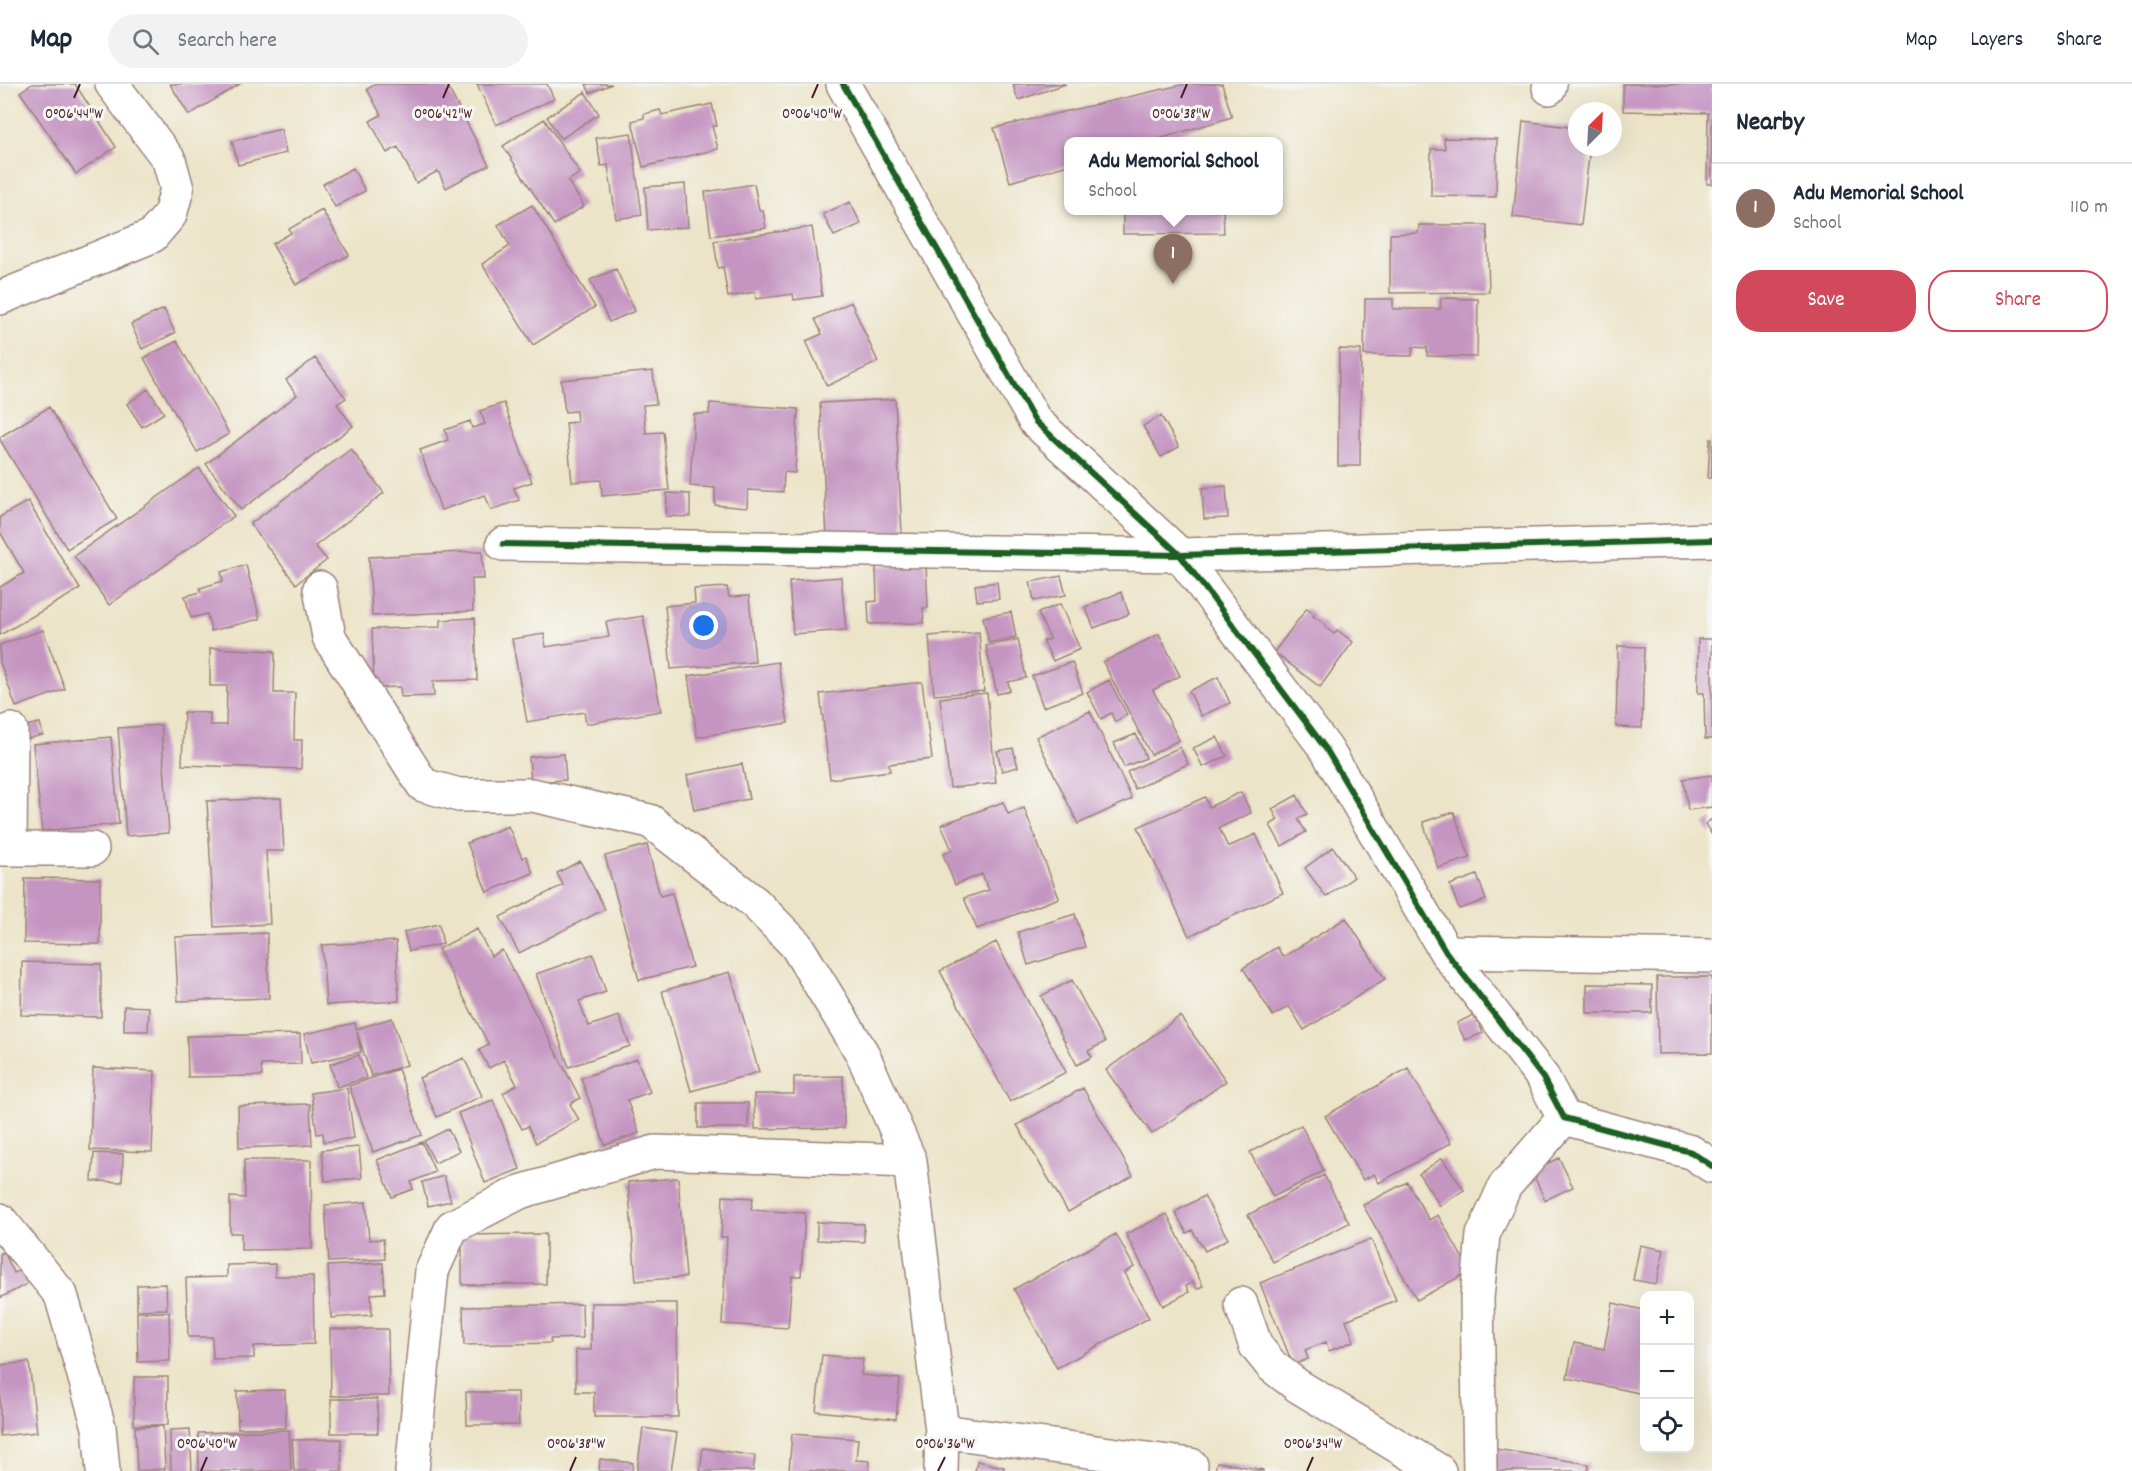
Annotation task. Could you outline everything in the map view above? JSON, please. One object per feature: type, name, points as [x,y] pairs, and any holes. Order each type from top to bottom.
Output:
[{"type":"street","points":[[0,298],[152,236],[170,215],[177,189],[169,160],[112,84]]},
{"type":"street","points":[[843,84],[1035,421],[1180,555],[1326,749],[1446,952],[1543,1078],[1564,1118],[1691,1152],[1712,1166]]},
{"type":"street","points":[[503,543],[1180,555],[1712,540]]},
{"type":"street","points":[[320,588],[329,637],[423,785],[459,795],[532,795],[650,821],[755,903],[796,945],[862,1053],[910,1161],[942,1431],[941,1471]]},
{"type":"street","points":[[11,730],[5,849],[92,849]]},
{"type":"street","points":[[1446,952],[1712,956]]},
{"type":"street","points":[[1480,1471],[1477,1298],[1483,1235],[1505,1186],[1564,1118]]},
{"type":"street","points":[[412,1471],[432,1271],[452,1227],[520,1192],[655,1152],[910,1161]]},
{"type":"street","points":[[0,1220],[61,1295],[99,1427],[103,1471]]},
{"type":"street","points":[[1241,1304],[1256,1346],[1272,1366],[1298,1386],[1439,1471]]},
{"type":"street","points":[[942,1431],[1191,1465]]},
{"type":"building","points":[[32,84],[75,84],[116,147],[76,174],[20,92]]},
{"type":"building","points":[[170,84],[240,84],[189,115]]},
{"type":"building","points":[[376,84],[446,84],[489,165],[446,188],[438,171],[416,183],[398,147],[387,153],[370,121],[381,115],[367,89]]},
{"type":"building","points":[[477,84],[547,84],[554,99],[496,125]]},
{"type":"building","points":[[586,84],[612,84],[590,93]]},
{"type":"building","points":[[1013,84],[1066,84],[1018,100]]},
{"type":"building","points":[[1185,84],[1222,84],[1232,117],[1166,137],[1064,137],[1064,166],[1010,182],[994,128]]},
{"type":"building","points":[[1623,84],[1712,84],[1712,184],[1707,184],[1708,113],[1623,111]]},
{"type":"building","points":[[585,92],[599,114],[561,139],[547,117]]},
{"type":"building","points":[[712,104],[717,126],[712,126],[718,149],[643,167],[632,121],[644,118],[644,114],[660,110],[662,115]]},
{"type":"building","points":[[544,119],[580,173],[568,181],[584,206],[554,225],[503,146]]},
{"type":"building","points":[[1523,121],[1568,127],[1568,156],[1589,156],[1581,225],[1513,217]]},
{"type":"building","points":[[281,129],[286,153],[238,165],[232,141]]},
{"type":"building","points":[[631,133],[642,215],[616,219],[608,165],[601,166],[596,138]]},
{"type":"building","points":[[1444,138],[1497,139],[1496,197],[1431,196],[1431,149],[1445,149]]},
{"type":"building","points":[[353,168],[365,191],[335,207],[323,184]]},
{"type":"building","points":[[685,184],[688,227],[648,230],[645,187]]},
{"type":"building","points":[[754,184],[759,210],[763,210],[766,228],[711,236],[705,192]]},
{"type":"building","points":[[850,202],[861,224],[834,236],[823,214]]},
{"type":"building","points":[[532,205],[595,307],[533,345],[482,264],[510,246],[498,225]]},
{"type":"building","points":[[322,210],[349,255],[296,285],[272,244],[291,233],[289,229]]},
{"type":"building","points":[[1123,215],[1223,215],[1224,233],[1123,234]]},
{"type":"building","points":[[1419,225],[1487,225],[1489,292],[1390,293],[1390,234],[1418,233]]},
{"type":"building","points":[[812,227],[822,296],[794,300],[793,294],[756,299],[755,292],[728,297],[723,267],[718,268],[714,241]]},
{"type":"building","points":[[616,269],[635,311],[609,322],[590,280]]},
{"type":"building","points":[[1441,298],[1478,299],[1477,357],[1427,356],[1427,348],[1413,347],[1412,356],[1364,355],[1365,299],[1393,299],[1393,309],[1440,309]]},
{"type":"building","points":[[851,302],[878,362],[827,386],[806,341],[822,334],[815,319]]},
{"type":"building","points":[[164,309],[175,333],[142,349],[131,324]]},
{"type":"building","points":[[177,341],[229,434],[197,452],[144,358]]},
{"type":"building","points":[[1339,349],[1361,350],[1360,466],[1338,466]]},
{"type":"building","points":[[315,358],[346,398],[337,404],[353,426],[241,510],[206,464],[297,395],[286,380]]},
{"type":"building","points":[[653,371],[656,404],[643,405],[646,433],[663,432],[669,490],[602,496],[601,480],[572,482],[566,423],[577,422],[576,411],[565,412],[561,380]]},
{"type":"building","points":[[148,389],[164,413],[142,427],[127,404]]},
{"type":"building","points":[[895,399],[902,533],[827,537],[820,403]]},
{"type":"building","points":[[504,403],[532,482],[514,488],[519,500],[491,510],[485,495],[441,510],[420,450],[448,440],[445,430],[470,421],[472,428],[485,424],[480,411]]},
{"type":"building","points":[[710,403],[798,409],[795,473],[784,472],[783,492],[748,490],[747,508],[715,505],[715,488],[690,486],[694,414],[709,414]]},
{"type":"building","points":[[49,407],[117,519],[67,549],[0,440],[0,437]]},
{"type":"building","points":[[1161,416],[1179,447],[1161,457],[1143,426]]},
{"type":"building","points":[[1710,439],[1712,439],[1712,478],[1708,478]]},
{"type":"building","points":[[351,449],[384,493],[315,546],[327,560],[296,584],[250,524]]},
{"type":"building","points":[[199,468],[234,516],[109,605],[74,556]]},
{"type":"building","points":[[1226,486],[1228,518],[1204,519],[1202,488]]},
{"type":"building","points":[[667,493],[690,494],[690,517],[666,516]]},
{"type":"building","points":[[28,501],[80,589],[0,635],[0,587],[24,573],[0,532],[0,517]]},
{"type":"building","points":[[482,551],[484,579],[472,579],[473,611],[372,616],[369,557]]},
{"type":"building","points":[[926,564],[928,608],[923,608],[924,623],[869,624],[868,602],[877,601],[876,566]]},
{"type":"building","points":[[246,565],[260,619],[211,631],[207,614],[191,618],[185,596],[201,592],[200,588],[223,581],[221,572]]},
{"type":"building","points":[[1061,576],[1066,595],[1034,601],[1030,582]]},
{"type":"building","points":[[841,577],[846,630],[793,634],[789,581]]},
{"type":"building","points":[[997,582],[999,599],[977,601],[975,585]]},
{"type":"building","points":[[727,587],[729,597],[749,596],[755,662],[671,669],[665,606],[695,603],[694,589]]},
{"type":"building","points":[[1121,592],[1129,614],[1094,628],[1085,607]]},
{"type":"building","points":[[1060,604],[1080,649],[1053,661],[1043,641],[1050,639],[1038,613]]},
{"type":"building","points":[[1307,608],[1334,634],[1337,630],[1353,642],[1320,687],[1274,652]]},
{"type":"building","points":[[1011,612],[1016,637],[989,643],[983,617]]},
{"type":"building","points":[[643,616],[661,711],[586,724],[584,712],[527,722],[512,639],[544,634],[546,647],[609,637],[606,622]]},
{"type":"building","points":[[475,618],[477,680],[433,681],[434,696],[401,697],[400,687],[374,688],[372,629],[440,627],[440,620]]},
{"type":"building","points":[[43,630],[65,689],[16,707],[0,662],[0,645]]},
{"type":"building","points":[[979,632],[984,691],[934,695],[929,636]]},
{"type":"building","points":[[1159,634],[1180,676],[1153,690],[1179,740],[1151,755],[1103,662]]},
{"type":"building","points":[[1018,639],[1026,678],[1008,682],[1010,691],[997,694],[986,646]]},
{"type":"building","points":[[1698,639],[1712,639],[1712,739],[1705,739],[1704,693],[1698,693]]},
{"type":"building","points":[[1618,646],[1644,647],[1642,728],[1616,727]]},
{"type":"building","points":[[210,648],[275,651],[274,693],[295,693],[294,740],[302,740],[301,769],[182,765],[184,712],[210,713],[210,725],[226,725],[227,686],[210,686]]},
{"type":"building","points":[[778,662],[788,723],[697,737],[688,676]]},
{"type":"building","points":[[1072,662],[1083,693],[1043,707],[1032,676]]},
{"type":"building","points":[[1218,677],[1230,703],[1201,716],[1189,691]]},
{"type":"building","points":[[1109,680],[1127,715],[1115,722],[1111,713],[1101,719],[1087,692]]},
{"type":"building","points":[[922,682],[932,759],[889,764],[890,771],[830,779],[820,694]]},
{"type":"building","points":[[987,693],[996,783],[950,788],[940,698]]},
{"type":"building","points":[[1090,711],[1132,799],[1078,824],[1036,737]]},
{"type":"building","points":[[40,723],[43,735],[22,740],[20,727]]},
{"type":"building","points":[[161,725],[169,833],[126,836],[118,728]]},
{"type":"building","points":[[1136,734],[1146,758],[1124,767],[1114,743]]},
{"type":"building","points":[[111,737],[119,824],[42,831],[33,744]]},
{"type":"building","points":[[1217,737],[1227,756],[1203,767],[1193,748]]},
{"type":"building","points":[[1180,747],[1188,764],[1135,789],[1127,772]]},
{"type":"building","points":[[1013,748],[1018,767],[1002,771],[997,751]]},
{"type":"building","points":[[564,754],[566,780],[531,782],[529,757]]},
{"type":"building","points":[[742,764],[749,799],[694,810],[687,775]]},
{"type":"building","points":[[1712,775],[1712,807],[1688,810],[1683,779]]},
{"type":"building","points":[[1241,792],[1251,813],[1219,828],[1228,847],[1256,834],[1283,893],[1189,936],[1138,827],[1205,797],[1209,807]]},
{"type":"building","points":[[1297,795],[1307,814],[1298,819],[1306,832],[1282,846],[1270,825],[1278,820],[1272,809]]},
{"type":"building","points":[[281,798],[284,851],[266,851],[270,924],[214,927],[207,801]]},
{"type":"building","points":[[1003,802],[1008,814],[1024,808],[1059,898],[977,929],[964,898],[989,890],[982,874],[955,885],[943,854],[952,850],[941,825]]},
{"type":"building","points":[[1454,812],[1470,858],[1438,868],[1423,822]]},
{"type":"building","points":[[1712,819],[1712,835],[1705,824]]},
{"type":"building","points":[[508,826],[522,858],[526,856],[533,873],[487,892],[467,843]]},
{"type":"building","points":[[647,845],[660,896],[672,893],[692,967],[639,980],[605,856]]},
{"type":"building","points":[[1333,847],[1354,877],[1326,897],[1305,868]]},
{"type":"building","points":[[580,861],[605,909],[519,953],[500,917],[563,885],[557,873]]},
{"type":"building","points":[[1477,875],[1486,900],[1459,909],[1450,885]]},
{"type":"building","points":[[25,878],[100,879],[100,944],[24,943]]},
{"type":"building","points":[[1075,914],[1085,947],[1028,965],[1018,932]]},
{"type":"building","points":[[1346,918],[1385,979],[1304,1030],[1289,1006],[1273,1016],[1243,968],[1277,947],[1283,957]]},
{"type":"building","points":[[439,924],[443,944],[409,951],[404,932]]},
{"type":"building","points":[[477,929],[491,956],[502,950],[580,1098],[570,1104],[579,1120],[536,1143],[528,1126],[522,1129],[503,1093],[517,1085],[504,1060],[489,1068],[479,1050],[489,1045],[438,949]]},
{"type":"building","points":[[267,933],[269,998],[178,1001],[175,937]]},
{"type":"building","points":[[396,941],[399,1001],[326,1005],[322,945]]},
{"type":"building","points":[[996,942],[1066,1072],[1010,1102],[940,971]]},
{"type":"building","points":[[593,954],[606,992],[579,1001],[589,1026],[619,1016],[630,1046],[569,1067],[536,974]]},
{"type":"building","points":[[22,962],[101,964],[101,1017],[21,1015]]},
{"type":"building","points":[[730,972],[759,1072],[691,1091],[662,991]]},
{"type":"building","points":[[1657,977],[1712,977],[1712,1053],[1658,1054]]},
{"type":"building","points":[[1072,980],[1105,1042],[1088,1051],[1092,1057],[1077,1065],[1041,996]]},
{"type":"building","points":[[1587,984],[1652,985],[1652,1013],[1587,1013]]},
{"type":"building","points":[[124,1006],[149,1007],[148,1031],[124,1031]]},
{"type":"building","points":[[1475,1014],[1483,1033],[1465,1040],[1457,1023]]},
{"type":"building","points":[[1180,1016],[1226,1081],[1152,1134],[1106,1070]]},
{"type":"building","points":[[392,1018],[407,1065],[371,1076],[357,1032],[361,1052],[311,1063],[304,1034],[355,1023],[356,1029]]},
{"type":"building","points":[[300,1034],[301,1064],[261,1065],[262,1076],[188,1077],[187,1036]]},
{"type":"building","points":[[359,1055],[366,1078],[337,1087],[330,1064]]},
{"type":"building","points":[[464,1058],[482,1096],[437,1117],[419,1078]]},
{"type":"building","points":[[637,1059],[650,1092],[627,1100],[639,1133],[605,1145],[581,1078]]},
{"type":"building","points":[[93,1068],[155,1071],[152,1152],[90,1150]]},
{"type":"building","points":[[1408,1068],[1451,1143],[1379,1183],[1374,1174],[1363,1180],[1325,1116]]},
{"type":"building","points":[[398,1069],[422,1135],[373,1152],[349,1086]]},
{"type":"building","points":[[843,1076],[844,1128],[755,1129],[754,1094],[794,1094],[794,1077]]},
{"type":"building","points":[[347,1088],[354,1138],[324,1142],[323,1133],[317,1134],[311,1093]]},
{"type":"building","points":[[1083,1088],[1133,1176],[1068,1212],[1017,1125]]},
{"type":"building","points":[[493,1100],[520,1169],[485,1183],[458,1113]]},
{"type":"building","points":[[698,1103],[748,1103],[748,1128],[698,1128]]},
{"type":"building","points":[[310,1104],[312,1145],[239,1148],[238,1106]]},
{"type":"building","points":[[1301,1125],[1324,1171],[1273,1197],[1250,1152]]},
{"type":"building","points":[[448,1129],[459,1151],[435,1163],[424,1141]]},
{"type":"building","points":[[422,1142],[435,1172],[411,1182],[413,1189],[392,1197],[377,1160]]},
{"type":"building","points":[[359,1147],[362,1178],[325,1181],[322,1150]]},
{"type":"building","points":[[94,1153],[123,1154],[122,1182],[92,1181]]},
{"type":"building","points":[[1442,1158],[1464,1190],[1440,1206],[1419,1174]]},
{"type":"building","points":[[1559,1158],[1573,1187],[1545,1200],[1532,1171]]},
{"type":"building","points":[[244,1160],[311,1160],[312,1249],[241,1250],[241,1233],[230,1233],[230,1197],[245,1198]]},
{"type":"building","points":[[1324,1175],[1349,1223],[1273,1262],[1248,1215]]},
{"type":"building","points":[[444,1176],[451,1201],[428,1206],[422,1182]]},
{"type":"building","points":[[678,1178],[686,1277],[636,1281],[628,1182]]},
{"type":"building","points":[[1407,1182],[1429,1220],[1438,1215],[1470,1271],[1417,1300],[1363,1205]]},
{"type":"building","points":[[723,1196],[753,1198],[751,1210],[805,1213],[801,1276],[792,1276],[788,1328],[722,1324],[727,1237],[721,1237]]},
{"type":"building","points":[[1204,1196],[1228,1239],[1205,1251],[1192,1230],[1187,1233],[1175,1212]]},
{"type":"building","points":[[366,1202],[369,1240],[383,1239],[385,1259],[329,1262],[325,1205]]},
{"type":"building","points":[[1167,1214],[1203,1286],[1197,1289],[1193,1282],[1186,1286],[1189,1292],[1163,1306],[1126,1234]]},
{"type":"building","points":[[817,1222],[864,1224],[864,1242],[817,1240]]},
{"type":"building","points":[[546,1234],[546,1284],[462,1285],[462,1235]]},
{"type":"building","points":[[1116,1234],[1134,1267],[1124,1273],[1149,1318],[1057,1368],[1014,1289]]},
{"type":"building","points":[[1371,1239],[1396,1300],[1346,1320],[1354,1341],[1329,1351],[1326,1342],[1305,1350],[1308,1359],[1293,1365],[1260,1283]]},
{"type":"building","points":[[1640,1245],[1664,1250],[1656,1284],[1633,1280]]},
{"type":"building","points":[[4,1252],[14,1273],[20,1270],[27,1284],[0,1298],[0,1254]]},
{"type":"building","points":[[383,1263],[385,1293],[371,1294],[372,1315],[331,1318],[328,1266]]},
{"type":"building","points":[[275,1264],[275,1276],[313,1276],[314,1344],[254,1346],[254,1358],[213,1359],[212,1337],[188,1337],[186,1278],[227,1277],[227,1265]]},
{"type":"building","points":[[166,1284],[167,1309],[137,1310],[137,1285]]},
{"type":"building","points":[[591,1303],[677,1303],[678,1417],[594,1417],[594,1392],[576,1392],[576,1350],[591,1350]]},
{"type":"building","points":[[1613,1303],[1640,1309],[1640,1393],[1567,1378],[1574,1343],[1604,1349]]},
{"type":"building","points":[[582,1304],[583,1338],[550,1339],[551,1343],[464,1345],[463,1307]]},
{"type":"building","points":[[137,1312],[169,1312],[170,1361],[138,1362]]},
{"type":"building","points":[[330,1329],[388,1329],[389,1396],[331,1396]]},
{"type":"building","points":[[822,1355],[863,1359],[861,1375],[900,1379],[896,1419],[816,1411]]},
{"type":"building","points":[[29,1362],[37,1432],[0,1436],[0,1365]]},
{"type":"building","points":[[134,1377],[168,1377],[168,1425],[134,1425]]},
{"type":"building","points":[[285,1390],[286,1428],[238,1428],[237,1391]]},
{"type":"building","points":[[466,1392],[518,1392],[519,1425],[467,1425]]},
{"type":"building","points":[[331,1399],[377,1399],[378,1433],[331,1433]]},
{"type":"building","points":[[163,1426],[165,1469],[137,1471],[135,1427]]},
{"type":"building","points":[[643,1428],[677,1433],[671,1471],[637,1471]]},
{"type":"building","points":[[190,1429],[192,1471],[171,1471],[170,1430]]},
{"type":"building","points":[[289,1430],[291,1471],[199,1471],[198,1433]]},
{"type":"building","points":[[792,1434],[858,1439],[856,1460],[870,1461],[869,1471],[789,1471]]},
{"type":"building","points":[[341,1439],[342,1471],[294,1471],[292,1440]]},
{"type":"building","points":[[703,1448],[755,1456],[753,1471],[700,1471]]},
{"type":"building","points":[[1495,1449],[1589,1464],[1588,1471],[1491,1471]]},
{"type":"building","points":[[600,1459],[633,1463],[632,1471],[599,1471]]},
{"type":"building","points":[[977,1461],[1004,1467],[1003,1471],[975,1471]]},
{"type":"building","points":[[1217,1462],[1263,1470],[1263,1471],[1215,1471]]},
{"type":"cycle path","points":[[843,84],[1035,421],[1180,555],[1326,749],[1446,952],[1543,1078],[1564,1118],[1691,1152],[1712,1166]]},
{"type":"cycle path","points":[[503,544],[1180,555],[1712,540]]},
{"type":"place","name":"Adu Memorial School","points":[[1173,284]]}]
